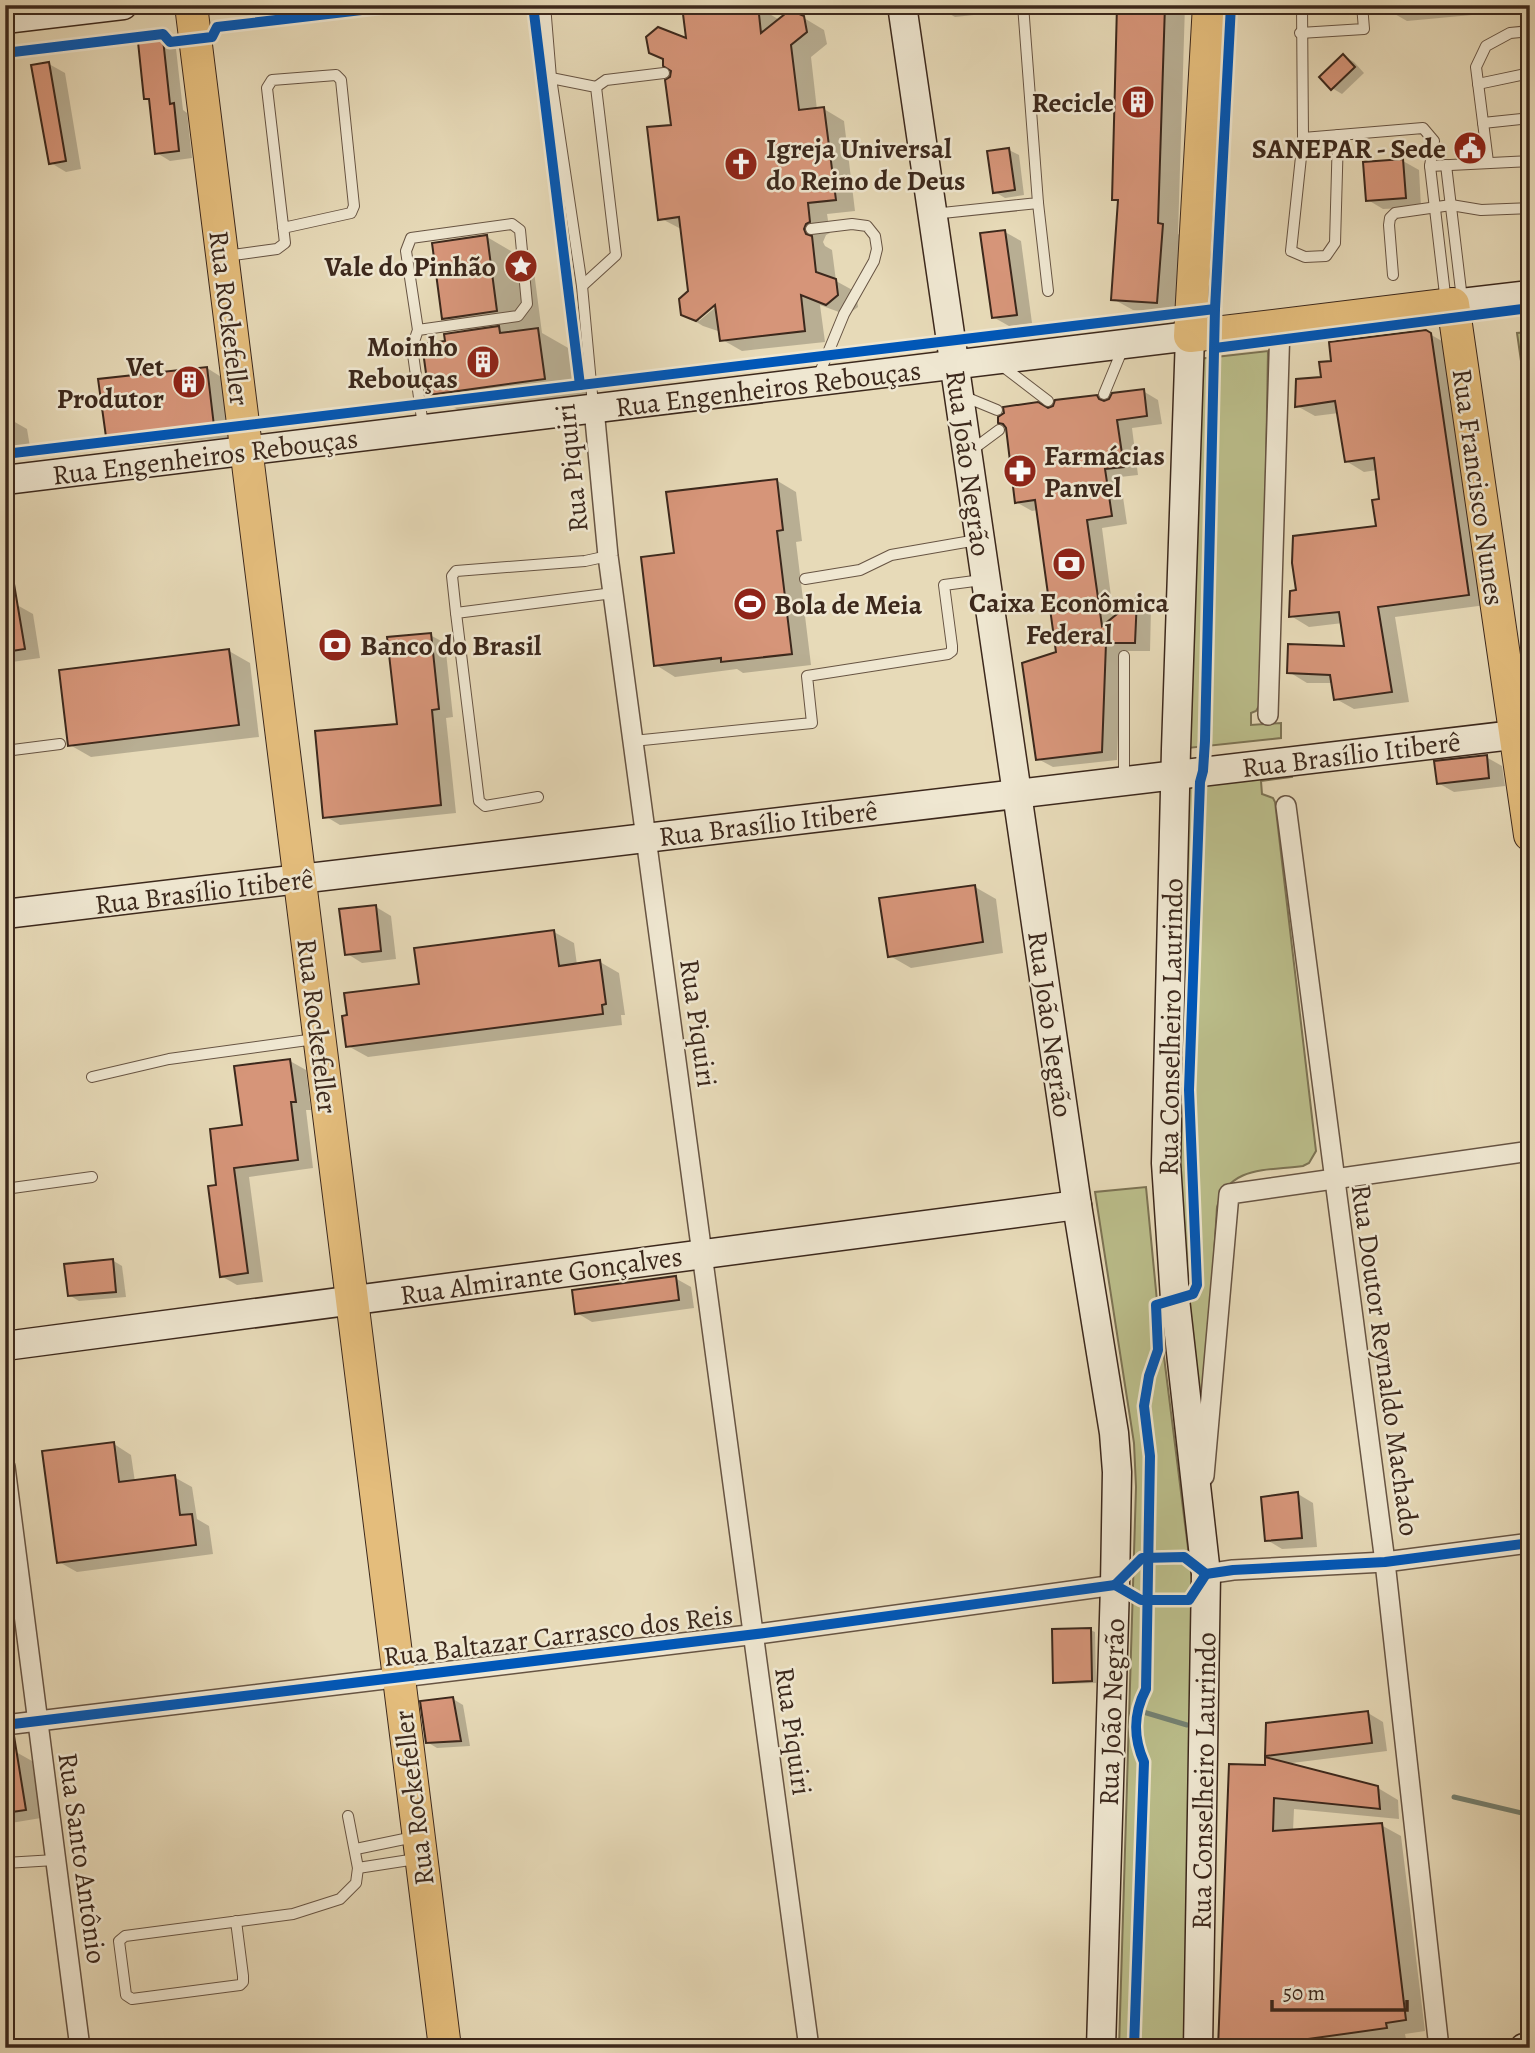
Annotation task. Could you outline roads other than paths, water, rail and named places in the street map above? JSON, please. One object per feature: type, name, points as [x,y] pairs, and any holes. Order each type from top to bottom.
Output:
[{"type":"main road","points":[[5,19],[123,5]]},
{"type":"main road","name":"Rua Rockefeller","points":[[191,5],[445,2048]]},
{"type":"main road","name":"Rua João Negrão","points":[[902,5],[1077,1205],[1114,1433],[1117,1472],[1115,1585],[1101,2048]]},
{"type":"main road","name":"Rua Conselheiro Laurindo","points":[[1198,2048],[1206,1574],[1175,1299],[1166,1163],[1190,336],[1209,5]]},
{"type":"main road","name":"Rua Engenheiros Rebouças","points":[[5,480],[1530,295]]},
{"type":"main road","name":"Rua Francisco Nunes","points":[[1454,304],[1522,733],[1530,835]]},
{"type":"main road","name":"Rua Brasílio Itiberê","points":[[5,914],[1522,733]]},
{"type":"main road","name":"Rua Almirante Gonçalves","points":[[5,1346],[1077,1205]]},
{"type":"main road","points":[[1524,2048],[1530,2047]]},
{"type":"street","points":[[1268,715],[1280,325]]},
{"type":"street","name":"Rua Piquiri","points":[[594,409],[608,556],[809,2048]]},
{"type":"street","name":"Rua Doutor Reynaldo Machado","points":[[1286,806],[1385,1562],[1439,2048]]},
{"type":"street","points":[[1201,1516],[1229,1194],[1530,1151]]},
{"type":"street","name":"Rua Santo Antônio","points":[[5,1467],[80,2048]]},
{"type":"street","points":[[1206,1574],[1233,1570],[1385,1562],[1530,1543]]},
{"type":"street","name":"Rua Baltazar Carrasco dos Reis","points":[[5,1725],[753,1635],[1115,1585]]},
{"type":"lane","name":"Rua Piquiri","points":[[545,5],[551,78],[582,286],[594,409]]},
{"type":"lane","points":[[1023,5],[1038,203],[1048,291]]},
{"type":"lane","points":[[1302,5],[1300,33],[1303,138],[1291,251],[1305,257],[1326,256],[1335,243],[1338,135]]},
{"type":"lane","points":[[1300,33],[1364,29],[1362,5]]},
{"type":"lane","points":[[1488,162],[1476,67],[1486,46],[1510,33],[1530,31]]},
{"type":"lane","points":[[596,88],[606,80],[664,73]]},
{"type":"lane","points":[[1478,84],[1530,73]]},
{"type":"lane","points":[[222,257],[277,249],[285,243],[283,228],[267,88],[272,80],[336,75],[341,80],[354,206],[351,213],[283,228]]},
{"type":"lane","points":[[551,78],[596,88]]},
{"type":"lane","points":[[582,286],[616,255],[596,88]]},
{"type":"lane","points":[[1483,123],[1530,118]]},
{"type":"lane","points":[[1303,138],[1423,128],[1434,141],[1430,166],[1435,208],[1454,304]]},
{"type":"lane","points":[[1430,166],[1530,161]]},
{"type":"lane","points":[[1446,165],[1451,205],[1454,304]]},
{"type":"lane","points":[[933,214],[1038,203]]},
{"type":"lane","points":[[1393,275],[1390,218],[1395,214],[1451,205],[1481,210],[1530,208]]},
{"type":"lane","points":[[418,330],[518,316],[527,303],[520,230],[512,224],[411,237],[406,251],[418,330],[412,347],[423,429]]},
{"type":"lane","points":[[811,229],[852,224],[867,226],[875,236],[877,249],[874,261],[845,314],[817,382]]},
{"type":"lane","points":[[1104,394],[1125,344]]},
{"type":"lane","points":[[995,360],[1048,401]]},
{"type":"lane","points":[[959,394],[997,410]]},
{"type":"lane","points":[[968,453],[999,430]]},
{"type":"lane","points":[[805,579],[860,570],[891,555],[980,539]]},
{"type":"lane","points":[[538,797],[485,806],[479,801],[452,576],[456,571],[585,561],[608,556]]},
{"type":"lane","points":[[633,741],[812,723],[807,676],[948,654],[952,651],[944,585],[986,580]]},
{"type":"lane","points":[[456,613],[613,593]]},
{"type":"lane","points":[[1124,656],[1124,781]]},
{"type":"lane","points":[[5,751],[60,744]]},
{"type":"lane","points":[[92,1077],[169,1059],[320,1038]]},
{"type":"lane","points":[[5,1189],[92,1177]]},
{"type":"lane","points":[[236,1921],[243,1976],[240,1985],[132,1999],[126,1995],[120,1941],[125,1936],[236,1921],[293,1914],[340,1899],[356,1883],[358,1868],[348,1816]]},
{"type":"lane","points":[[355,1849],[419,1847]]},
{"type":"lane","points":[[358,1868],[419,1847]]},
{"type":"lane","points":[[5,1863],[55,1860]]},
{"type":"waterway","points":[[1140,1711],[1187,1725]]},
{"type":"waterway","points":[[1454,1797],[1530,1815]]},
{"type":"place","name":"Recicle","points":[[1138,102]]},
{"type":"place","name":"SANEPAR - Sede","points":[[1470,148]]},
{"type":"place","name":"Igreja Universal do Reino de Deus","points":[[741,164]]},
{"type":"place","name":"Vale do Pinhão","points":[[521,266]]},
{"type":"place","name":"Moinho Rebouças","points":[[483,362]]},
{"type":"place","name":"Vet Produtor","points":[[189,382]]},
{"type":"place","name":"Farmácias Panvel","points":[[1020,471]]},
{"type":"place","name":"Caixa Econômica Federal","points":[[1069,564]]},
{"type":"place","name":"Bola de Meia","points":[[750,604]]},
{"type":"place","name":"Banco do Brasil","points":[[335,645]]}]
